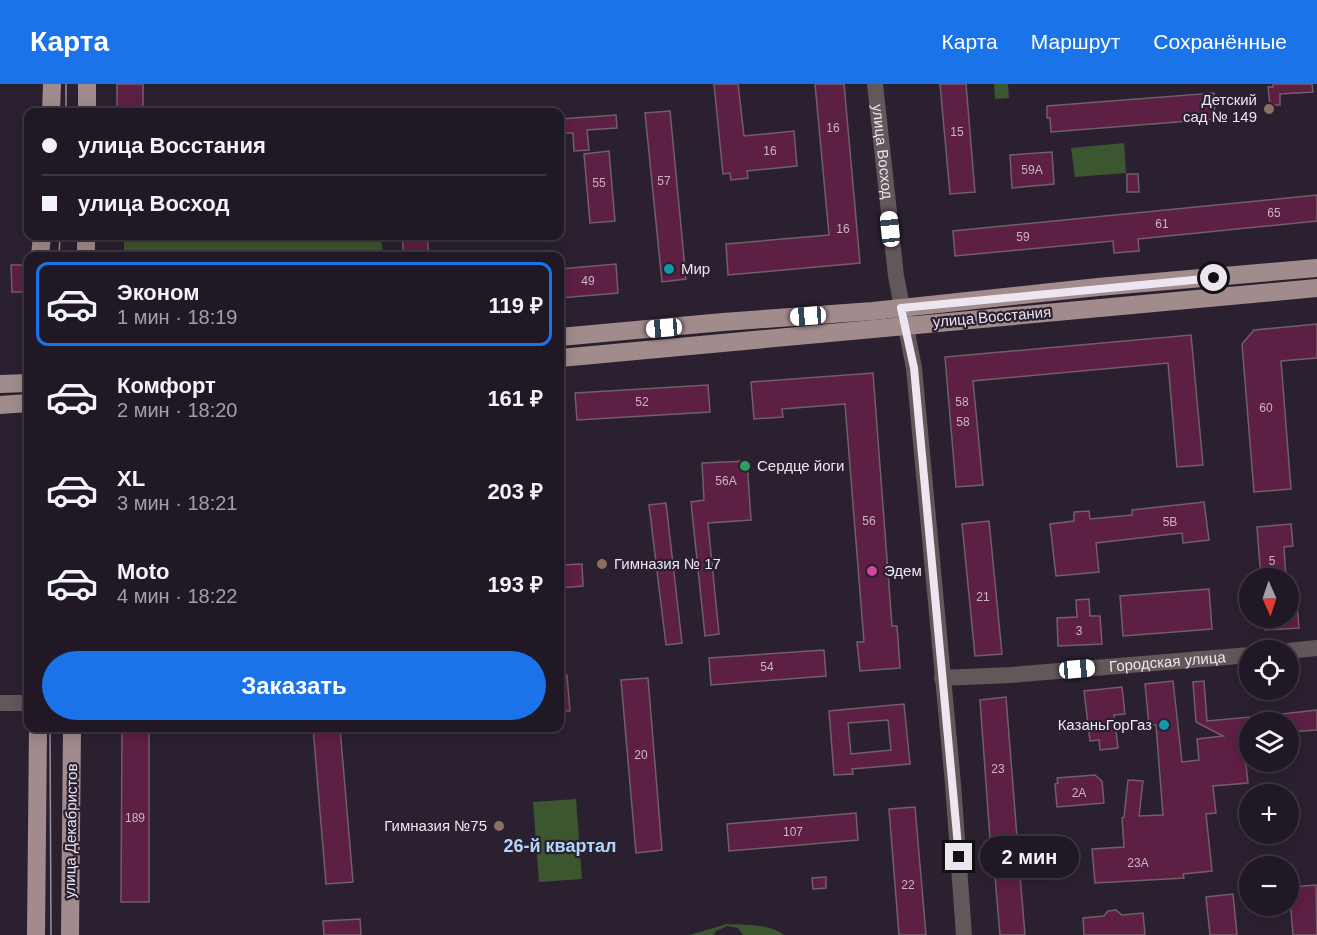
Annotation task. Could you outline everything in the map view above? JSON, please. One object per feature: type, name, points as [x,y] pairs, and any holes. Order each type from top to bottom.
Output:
[{"type":"main road","points":[[51,108],[52,84]]},
{"type":"main road","points":[[87,84],[87,108]]},
{"type":"main road","name":"улица Восстания","points":[[564,338],[723,322],[873,312],[1317,268]]},
{"type":"main road","name":"улица Восстания","points":[[564,358],[1317,288]]},
{"type":"main road","points":[[0,384],[24,383]]},
{"type":"main road","points":[[0,405],[24,403]]},
{"type":"main road","points":[[36,935],[38,732]]},
{"type":"main road","name":"улица Декабристов","points":[[70,935],[72,732]]},
{"type":"street","name":"улица Восход","points":[[875,84],[890,229],[901,308],[914,368],[964,935]]},
{"type":"street","points":[[1299,650],[1317,648]]},
{"type":"street","name":"Городская улица","points":[[942,678],[1011,675],[1239,656]]},
{"type":"street","points":[[0,703],[24,703]]},
{"type":"green space","points":[[994,84],[1008,84],[1009,98],[995,99]]},
{"type":"green space","points":[[1124,143],[1126,173],[1075,177],[1071,148]]},
{"type":"green space","points":[[124,240],[381,240],[383,252],[124,252]]},
{"type":"green space","points":[[576,799],[582,879],[539,882],[533,802]]},
{"type":"green space","points":[[727,924],[765,927],[784,935],[743,935],[738,928],[727,926],[716,931],[714,935],[689,935]]},
{"type":"building","points":[[117,84],[143,84],[143,108],[117,108]]},
{"type":"building","points":[[714,84],[738,84],[744,136],[794,131],[797,166],[747,171],[748,178],[731,180],[730,173],[723,174]]},
{"type":"building","points":[[815,84],[844,84],[860,263],[728,275],[726,244],[829,235]]},
{"type":"building","points":[[940,84],[966,84],[975,192],[950,194]]},
{"type":"building","points":[[1273,84],[1312,84],[1313,92],[1280,94],[1280,105],[1270,105],[1268,87],[1273,87]]},
{"type":"building","points":[[1214,93],[1215,119],[1051,132],[1050,118],[1047,118],[1047,106]]},
{"type":"building","points":[[670,111],[686,279],[662,282],[645,113]]},
{"type":"building","points":[[616,115],[617,128],[587,130],[589,150],[574,151],[573,133],[564,133],[564,119]]},
{"type":"building","points":[[609,151],[615,221],[590,223],[584,154]]},
{"type":"building","points":[[1052,152],[1054,184],[1012,188],[1010,155]]},
{"type":"building","points":[[1127,174],[1138,174],[1139,192],[1127,192]]},
{"type":"building","points":[[1317,195],[1317,221],[1138,239],[1139,251],[1114,253],[1113,241],[955,256],[953,231]]},
{"type":"building","points":[[402,240],[427,240],[429,252],[404,252]]},
{"type":"building","points":[[616,264],[618,293],[564,298],[564,269]]},
{"type":"building","points":[[11,265],[23,265],[24,292],[12,292]]},
{"type":"building","points":[[1317,324],[1317,358],[1281,361],[1291,489],[1254,492],[1242,344],[1254,330]]},
{"type":"building","points":[[1191,335],[1203,465],[1177,467],[1168,363],[973,381],[983,485],[956,487],[945,357]]},
{"type":"building","points":[[873,373],[892,626],[897,626],[900,668],[860,671],[857,642],[864,642],[845,404],[782,409],[783,417],[754,419],[751,382]]},
{"type":"building","points":[[708,385],[710,412],[577,420],[575,393]]},
{"type":"building","points":[[747,461],[751,520],[708,523],[719,634],[705,636],[691,502],[704,500],[702,463]]},
{"type":"building","points":[[1204,502],[1209,540],[1183,543],[1182,533],[1096,543],[1099,572],[1056,576],[1050,524],[1074,521],[1074,512],[1089,511],[1090,519],[1132,515],[1132,510]]},
{"type":"building","points":[[666,503],[682,643],[666,645],[649,505]]},
{"type":"building","points":[[989,521],[1002,654],[975,656],[962,524]]},
{"type":"building","points":[[1291,524],[1293,546],[1284,547],[1285,568],[1260,568],[1257,527]]},
{"type":"building","points":[[582,564],[583,586],[564,588],[564,565]]},
{"type":"building","points":[[1209,589],[1212,629],[1123,636],[1120,596]]},
{"type":"building","points":[[1089,599],[1090,616],[1100,616],[1102,644],[1058,646],[1057,618],[1077,617],[1076,600]]},
{"type":"building","points":[[1265,628],[1299,628],[1265,630]]},
{"type":"building","points":[[824,650],[826,676],[711,685],[709,658]]},
{"type":"building","points":[[564,675],[567,675],[570,711],[564,711]]},
{"type":"building","points":[[648,678],[662,850],[636,853],[621,680]]},
{"type":"building","points":[[1173,681],[1182,762],[1199,760],[1197,739],[1223,736],[1196,722],[1193,682],[1204,681],[1207,721],[1239,718],[1239,772],[1247,772],[1248,783],[1213,786],[1216,813],[1206,814],[1212,871],[1183,874],[1184,878],[1095,883],[1092,849],[1124,847],[1122,818],[1124,817],[1128,780],[1143,781],[1139,816],[1163,815],[1156,725],[1149,725],[1145,684]]},
{"type":"building","points":[[1122,687],[1125,714],[1114,715],[1118,748],[1100,750],[1099,740],[1090,741],[1084,691]]},
{"type":"building","points":[[1006,697],[1017,837],[990,839],[980,700]]},
{"type":"building","points":[[904,704],[910,764],[852,769],[853,774],[834,775],[829,711]],"holes":[[[888,720],[891,750],[851,754],[848,723]]]},
{"type":"building","points":[[1317,710],[1317,730],[1299,731],[1299,712]]},
{"type":"building","points":[[122,732],[149,732],[149,902],[121,902]]},
{"type":"building","points":[[313,732],[340,732],[353,882],[326,884]]},
{"type":"building","points":[[1095,775],[1102,781],[1104,803],[1057,807],[1055,784],[1058,783],[1057,778]]},
{"type":"building","points":[[915,807],[926,935],[899,935],[889,809]]},
{"type":"building","points":[[856,813],[858,840],[729,851],[727,824]]},
{"type":"building","points":[[1019,864],[1025,935],[1000,935],[994,865]]},
{"type":"building","points":[[826,877],[826,888],[813,889],[812,878]]},
{"type":"building","points":[[1316,885],[1317,935],[1293,935],[1291,916],[1299,916],[1299,886]]},
{"type":"building","points":[[1233,894],[1237,935],[1210,935],[1206,897]]},
{"type":"building","points":[[1116,910],[1122,915],[1143,913],[1145,935],[1084,935],[1083,918],[1104,916],[1108,911]]},
{"type":"building","points":[[360,919],[361,935],[324,935],[323,921]]},
{"type":"tram line","points":[[66,84],[66,108]]},
{"type":"tram line","points":[[59,252],[60,240]]},
{"type":"tram line","points":[[50,732],[51,935]]},
{"type":"place","name":"Детский сад № 149","points":[[1269,109]]},
{"type":"place","name":"Мир","points":[[669,269]]},
{"type":"place","name":"Сердце йоги","points":[[745,466]]},
{"type":"place","name":"Гимназия № 17","points":[[602,564]]},
{"type":"place","name":"Эдем","points":[[872,571]]},
{"type":"place","name":"КазаньГорГаз","points":[[1164,725]]},
{"type":"place","name":"Гимназия №75","points":[[499,826]]},
{"type":"district","name":"26-й квартал","points":[[560,846]]},
{"type":"route","points":[[959,857],[914,368],[901,308],[1098,287],[1214,278]]}]
